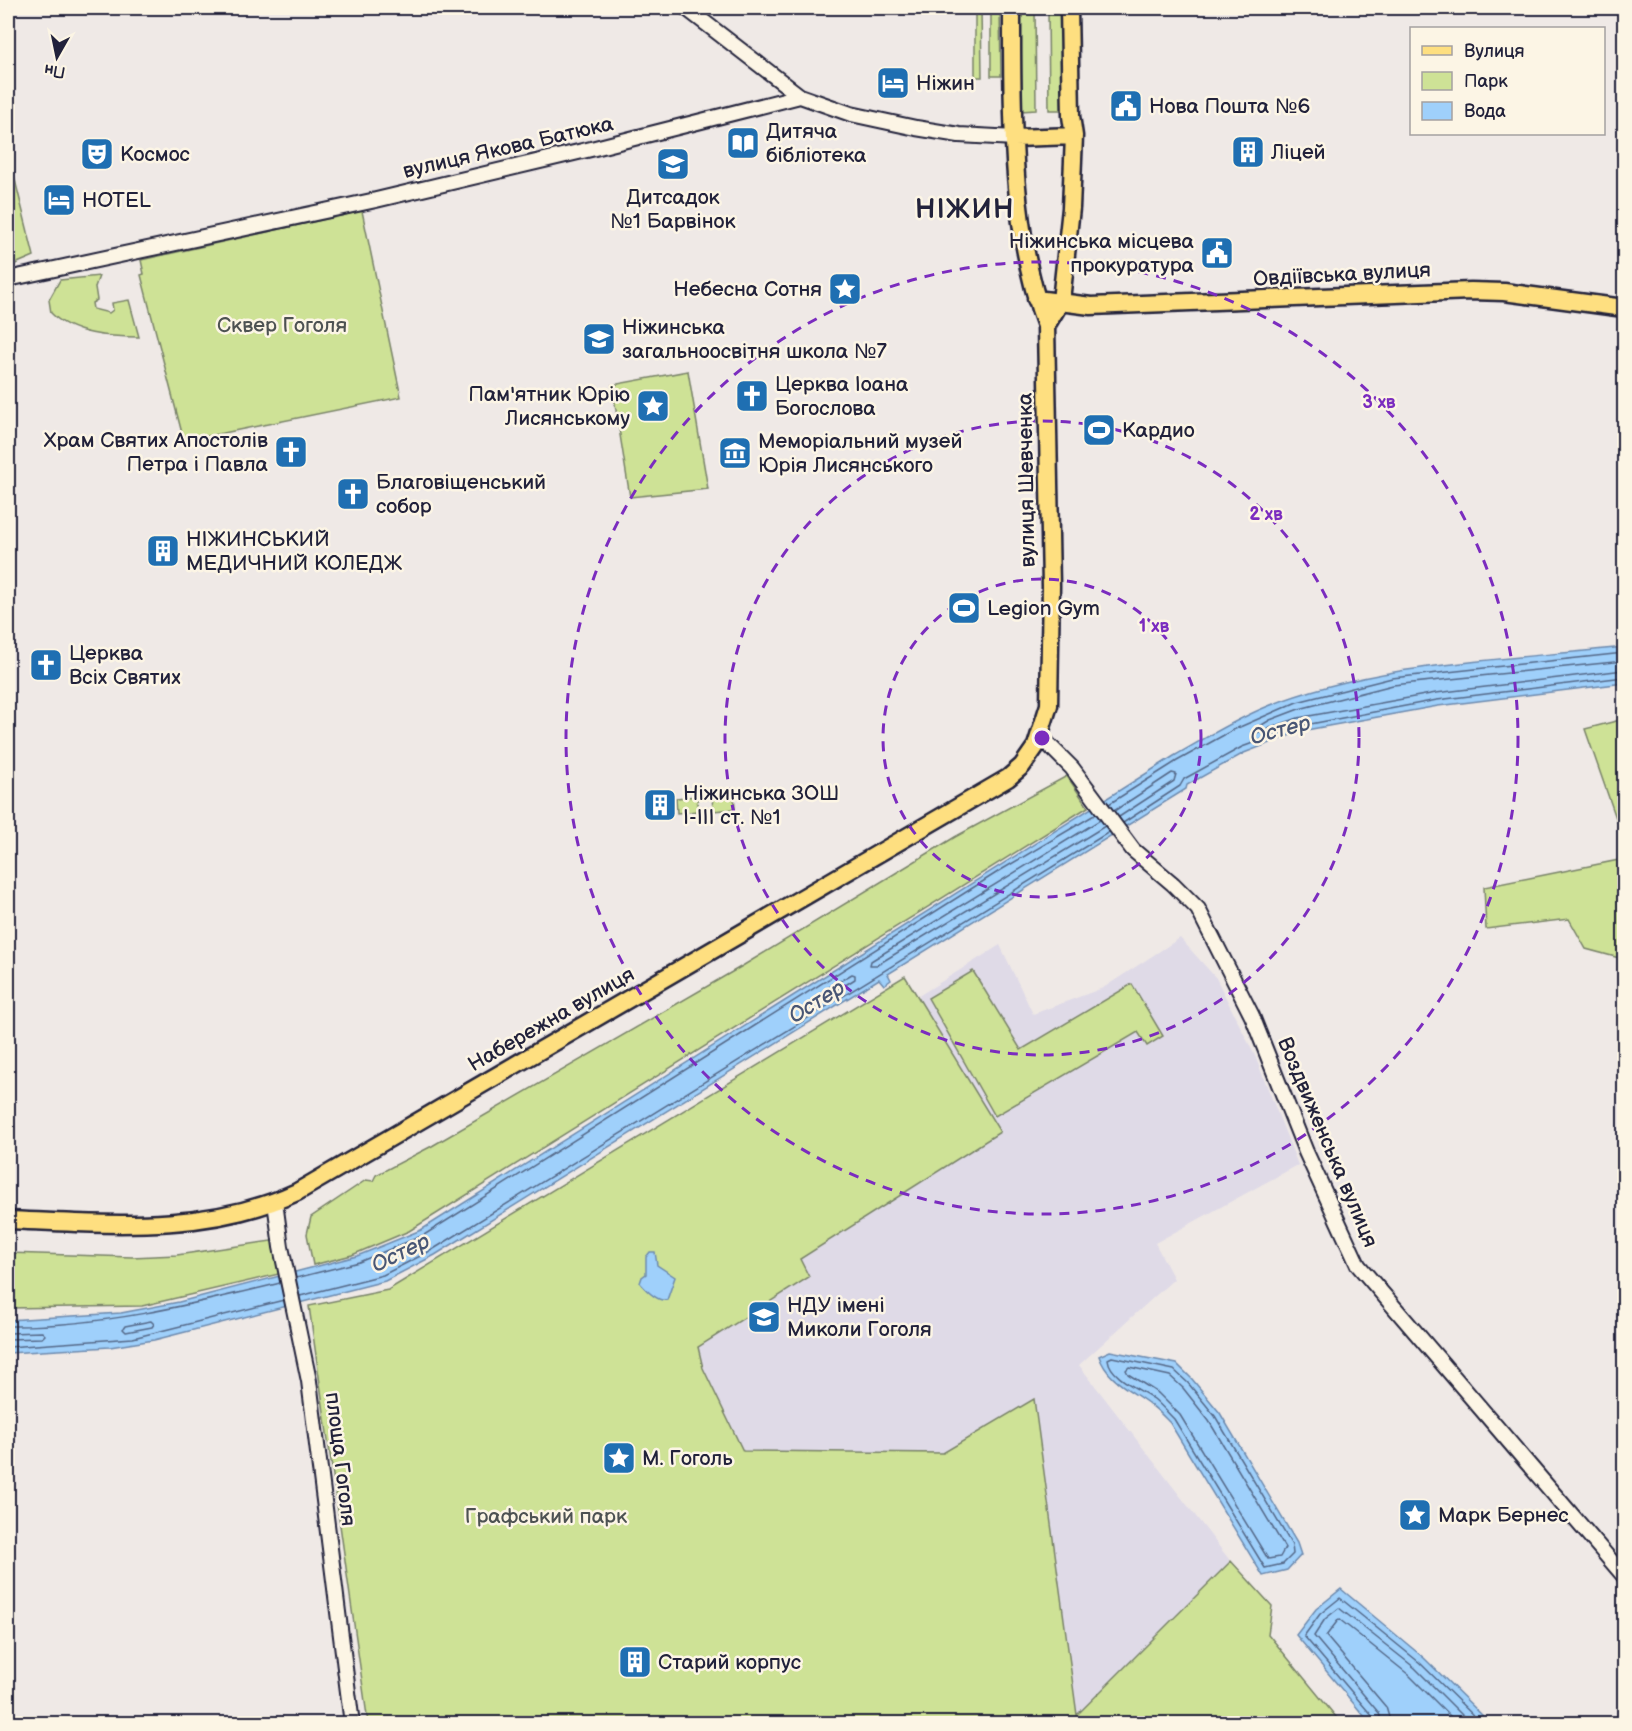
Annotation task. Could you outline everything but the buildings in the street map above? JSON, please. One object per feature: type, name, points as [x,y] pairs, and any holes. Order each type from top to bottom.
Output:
[{"type":"main road","points":[[1012,8],[1012,119],[1016,138],[1026,256],[1036,299],[1046,326]]},
{"type":"main road","points":[[1046,326],[1061,301],[1071,208],[1074,136],[1071,116],[1069,8]]},
{"type":"main road","points":[[1016,138],[1074,136]]},
{"type":"main road","name":"Овдіївська вулиця","points":[[1036,299],[1090,306],[1471,291],[1504,292],[1624,308]]},
{"type":"main road","name":"вулиця Шевченка","points":[[1046,326],[1051,585],[1049,705]]},
{"type":"main road","name":"Набережна вулиця","points":[[8,1220],[176,1222],[252,1211],[275,1202],[571,1033],[1008,778],[1030,756],[1041,737],[1049,705]]},
{"type":"street","points":[[686,8],[800,96],[851,114],[916,128],[959,135],[1016,138]]},
{"type":"street","name":"вулиця Якова Батюка","points":[[8,279],[375,200],[800,96]]},
{"type":"street","name":"Воздвиженська вулиця","points":[[1041,737],[1072,768],[1132,850],[1185,896],[1207,924],[1252,1016],[1302,1145],[1358,1265],[1624,1576]]},
{"type":"street","name":"площа Гоголя","points":[[275,1202],[281,1247],[309,1381],[352,1724]]},
{"type":"shaded area","name":"НДУ імені Миколи Гоголя","points":[[1180,938],[1216,978],[1255,1056],[1298,1165],[1155,1243],[1174,1279],[1079,1365],[1272,1615],[1218,1723],[506,1723],[488,1577],[912,1000],[1000,945],[1033,1014],[1103,988]]},
{"type":"green space","points":[[975,8],[981,8],[982,77],[975,77]]},
{"type":"green space","points":[[991,8],[1000,8],[1001,76],[991,76]]},
{"type":"green space","points":[[1020,8],[1035,8],[1036,110],[1021,111]]},
{"type":"green space","points":[[1048,8],[1063,8],[1064,110],[1049,110]]},
{"type":"green space","points":[[8,152],[34,256],[8,267]]},
{"type":"green space","name":"Сквер Гоголя","points":[[362,211],[401,397],[184,441],[141,275],[144,274],[141,260]]},
{"type":"green space","points":[[99,276],[95,287],[97,300],[92,303],[93,309],[109,313],[113,310],[112,303],[129,300],[139,337],[104,335],[80,330],[51,313],[49,300],[60,280]]},
{"type":"green space","points":[[688,371],[708,489],[630,497],[612,385]]},
{"type":"green space","points":[[1624,719],[1624,841],[1585,729]]},
{"type":"green space","points":[[1067,776],[1088,807],[409,1231],[352,1255],[313,1265],[307,1234],[311,1217],[366,1180],[373,1181],[376,1175],[432,1146],[744,965],[955,837]]},
{"type":"green space","points":[[734,793],[735,809],[713,811],[712,795]]},
{"type":"green space","points":[[697,796],[698,811],[677,813],[676,798]]},
{"type":"green space","points":[[1624,859],[1623,959],[1586,949],[1569,919],[1486,929],[1484,887]]},
{"type":"green space","points":[[973,971],[1021,1050],[1132,984],[1163,1036],[1147,1046],[1138,1032],[995,1116],[928,998]]},
{"type":"green space","name":"Графський парк","points":[[905,976],[1000,1132],[800,1259],[809,1277],[698,1347],[703,1368],[743,1451],[943,1453],[1034,1399],[1077,1715],[1231,1561],[1272,1606],[1268,1634],[1341,1723],[368,1723],[309,1306],[388,1290]]},
{"type":"green space","points":[[278,1240],[283,1273],[142,1306],[8,1308],[8,1253],[132,1257],[177,1255]]},
{"type":"water","name":"Остер","points":[[1624,647],[1624,683],[1438,706],[1301,731],[1244,753],[1187,785],[1186,789],[888,974],[891,980],[884,985],[879,979],[435,1255],[385,1281],[154,1340],[110,1347],[8,1353],[8,1320],[121,1313],[179,1302],[357,1256],[421,1230],[1174,756],[1254,712],[1308,692],[1352,680],[1397,672],[1442,665]]},
{"type":"water","points":[[650,1252],[655,1252],[657,1265],[675,1277],[667,1300],[656,1297],[640,1283],[646,1274],[646,1257]]},
{"type":"water","points":[[1110,1351],[1177,1364],[1220,1413],[1297,1543],[1301,1555],[1287,1570],[1263,1576],[1170,1423],[1154,1407],[1107,1372],[1099,1356]]},
{"type":"water","points":[[1341,1589],[1424,1658],[1490,1723],[1370,1723],[1296,1635],[1316,1609]]},
{"type":"place","name":"Ніжин","points":[[893,83]]},
{"type":"place","name":"Нова Пошта №6","points":[[1126,106]]},
{"type":"place","name":"Дитяча бібліотека","points":[[743,143]]},
{"type":"place","name":"Ліцей","points":[[1248,152]]},
{"type":"place","name":"Космос","points":[[97,154]]},
{"type":"place","name":"Дитсадок №1 Барвінок","points":[[673,164]]},
{"type":"place","name":"HOTEL","points":[[59,200]]},
{"type":"place","name":"Ніжинська місцева прокуратура","points":[[1217,253]]},
{"type":"place","name":"Небесна Сотня","points":[[845,289]]},
{"type":"place","name":"Ніжинська загальноосвітня школа №7","points":[[599,339]]},
{"type":"place","name":"Церква Іоана Богослова","points":[[752,396]]},
{"type":"place","name":"Пам'ятник Юрію Лисянському","points":[[653,406]]},
{"type":"place","name":"Кардио","points":[[1099,430]]},
{"type":"place","name":"Храм Святих Апостолів Петра і Павла","points":[[291,452]]},
{"type":"place","name":"Меморіальний музей Юрія Лисянського","points":[[735,453]]},
{"type":"place","name":"Благовіщенський собор","points":[[353,494]]},
{"type":"place","name":"НІЖИНСЬКИЙ МЕДИЧНИЙ КОЛЕДЖ","points":[[163,551]]},
{"type":"place","name":"Legion Gym","points":[[964,608]]},
{"type":"place","name":"Церква Всіх Святих","points":[[46,665]]},
{"type":"place","name":"Ніжинська ЗОШ І-ІІІ ст. №1","points":[[660,805]]},
{"type":"place","name":"НДУ імені Миколи Гоголя","points":[[764,1317]]},
{"type":"place","name":"М. Гоголь","points":[[619,1458]]},
{"type":"place","name":"Марк Бернес","points":[[1415,1515]]},
{"type":"place","name":"Старий корпус","points":[[635,1662]]},
{"type":"district","name":"НІЖИН","points":[[965,209]]}]
